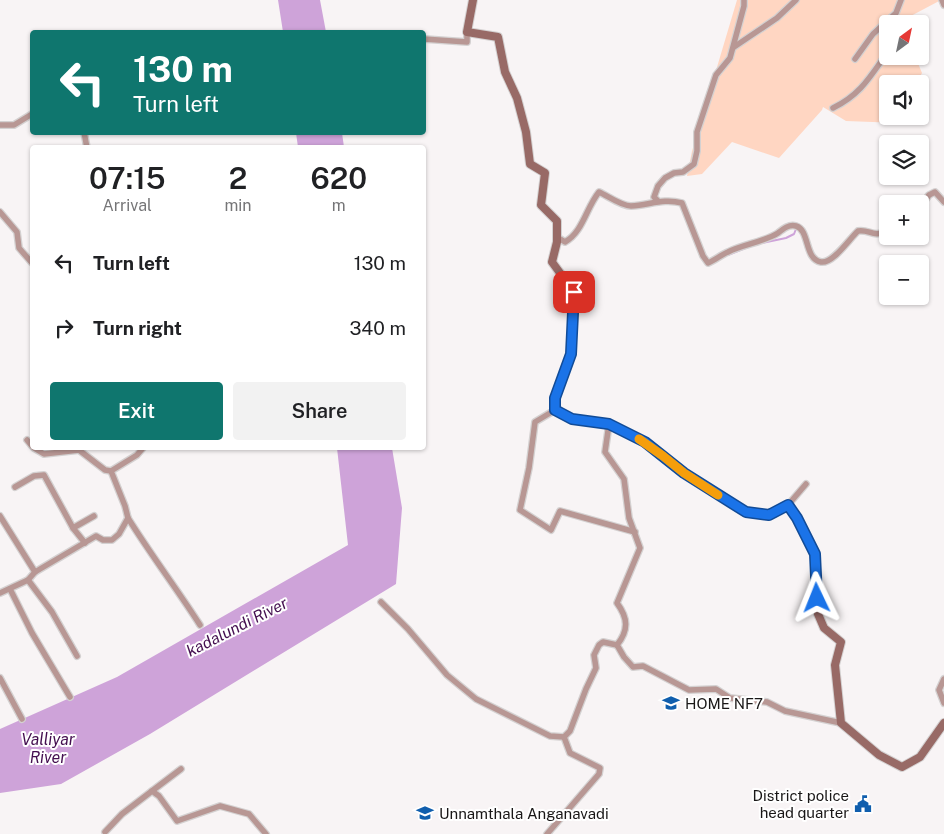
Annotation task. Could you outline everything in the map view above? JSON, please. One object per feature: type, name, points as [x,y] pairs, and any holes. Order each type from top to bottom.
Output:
[{"type":"main road","points":[[473,0],[466,32],[498,37],[505,72],[517,98],[524,123],[530,164],[545,173],[541,205],[557,221],[557,237],[552,262],[574,292],[571,354],[555,398],[555,410],[572,419],[609,424],[645,442],[684,473],[746,512],[769,515],[788,505],[797,518],[815,554],[818,614],[824,628],[841,642],[836,665],[841,723],[879,755],[902,767],[920,758],[944,723]]},
{"type":"street","points":[[658,201],[654,197],[658,186],[674,173],[684,172],[694,164],[697,151],[697,132],[716,75],[730,58],[744,0]]},
{"type":"street","points":[[734,45],[734,48],[777,18],[796,0]]},
{"type":"street","points":[[894,15],[901,0]]},
{"type":"street","points":[[942,0],[944,5]]},
{"type":"street","points":[[855,59],[873,34],[879,29]]},
{"type":"street","points":[[426,39],[467,42],[466,32]]},
{"type":"street","points":[[833,108],[847,101],[859,91],[879,64]]},
{"type":"street","points":[[0,125],[14,126],[30,115]]},
{"type":"street","points":[[557,237],[565,242],[574,237],[591,202],[599,192],[630,206],[673,200],[682,203],[703,256],[708,263],[731,251],[777,234],[786,227],[796,226],[802,230],[809,250],[816,260],[820,262],[830,259],[858,231],[879,234]]},
{"type":"street","points":[[929,196],[936,192],[944,202]]},
{"type":"street","points":[[0,212],[17,232],[20,248],[30,260]]},
{"type":"street","points":[[555,410],[535,422],[529,468],[520,510],[551,530],[560,511],[634,532]]},
{"type":"street","points":[[609,424],[605,452],[624,480],[629,518],[640,548],[618,603],[624,612],[627,624],[624,637],[617,645]]},
{"type":"street","points":[[39,450],[44,454],[79,450],[104,470],[111,471],[137,455],[141,450]]},
{"type":"street","points":[[111,471],[123,499],[128,518],[155,561],[167,575],[200,625]]},
{"type":"street","points":[[15,487],[34,476],[44,475],[74,528],[85,543]]},
{"type":"street","points":[[788,505],[806,484]]},
{"type":"street","points":[[0,516],[35,572]]},
{"type":"street","points":[[74,528],[94,516]]},
{"type":"street","points":[[0,594],[28,580],[35,572],[96,536],[103,540],[112,540],[119,534],[128,518]]},
{"type":"street","points":[[28,580],[52,612],[77,656]]},
{"type":"street","points":[[10,590],[70,698]]},
{"type":"street","points":[[381,602],[408,629],[447,675],[476,699],[550,736],[564,737],[570,732],[596,668],[594,655],[598,645],[603,642],[617,645],[633,667],[643,666],[689,690],[716,689],[730,698],[768,702],[785,711],[841,723]]},
{"type":"street","points":[[0,678],[22,719]]},
{"type":"street","points":[[944,679],[939,690],[944,703]]},
{"type":"street","points":[[547,834],[599,774],[600,768],[570,753],[564,737]]},
{"type":"street","points":[[104,833],[122,814],[181,769]]},
{"type":"street","points":[[152,791],[159,796],[177,821],[220,806],[249,814],[266,834]]},
{"type":"shaded area","points":[[737,0],[941,0],[913,15],[879,15],[879,65],[919,65],[922,73],[921,75],[879,75],[879,122],[846,121],[823,107],[779,158],[732,142],[702,174],[687,176],[692,151]]},
{"type":"water","points":[[278,0],[320,0],[326,30],[283,30]]},
{"type":"water","points":[[296,135],[342,135],[344,145],[298,145]]},
{"type":"water","name":"Valliyar River","points":[[337,450],[392,450],[402,508],[396,584],[150,734],[61,784],[0,793],[0,729],[117,677],[348,545]]},
{"type":"waterway","points":[[762,243],[786,238],[794,234],[796,229]]},
{"type":"waterway","points":[[728,255],[748,247]]},
{"type":"slow traffic","points":[[639,439],[684,473],[718,495]]},
{"type":"place","name":"HOME NF7","points":[[671,703]]},
{"type":"place","name":"District police head quarter","points":[[863,804]]},
{"type":"place","name":"Unnamthala Anganavadi","points":[[425,813]]},
{"type":"route","points":[[574,292],[571,354],[555,398],[555,410],[572,419],[609,424],[645,442],[684,473],[746,512],[769,515],[788,505],[797,518],[815,554],[817,598]]},
{"type":"water label","name":"kadalundi River","points":[[237,627]]}]
